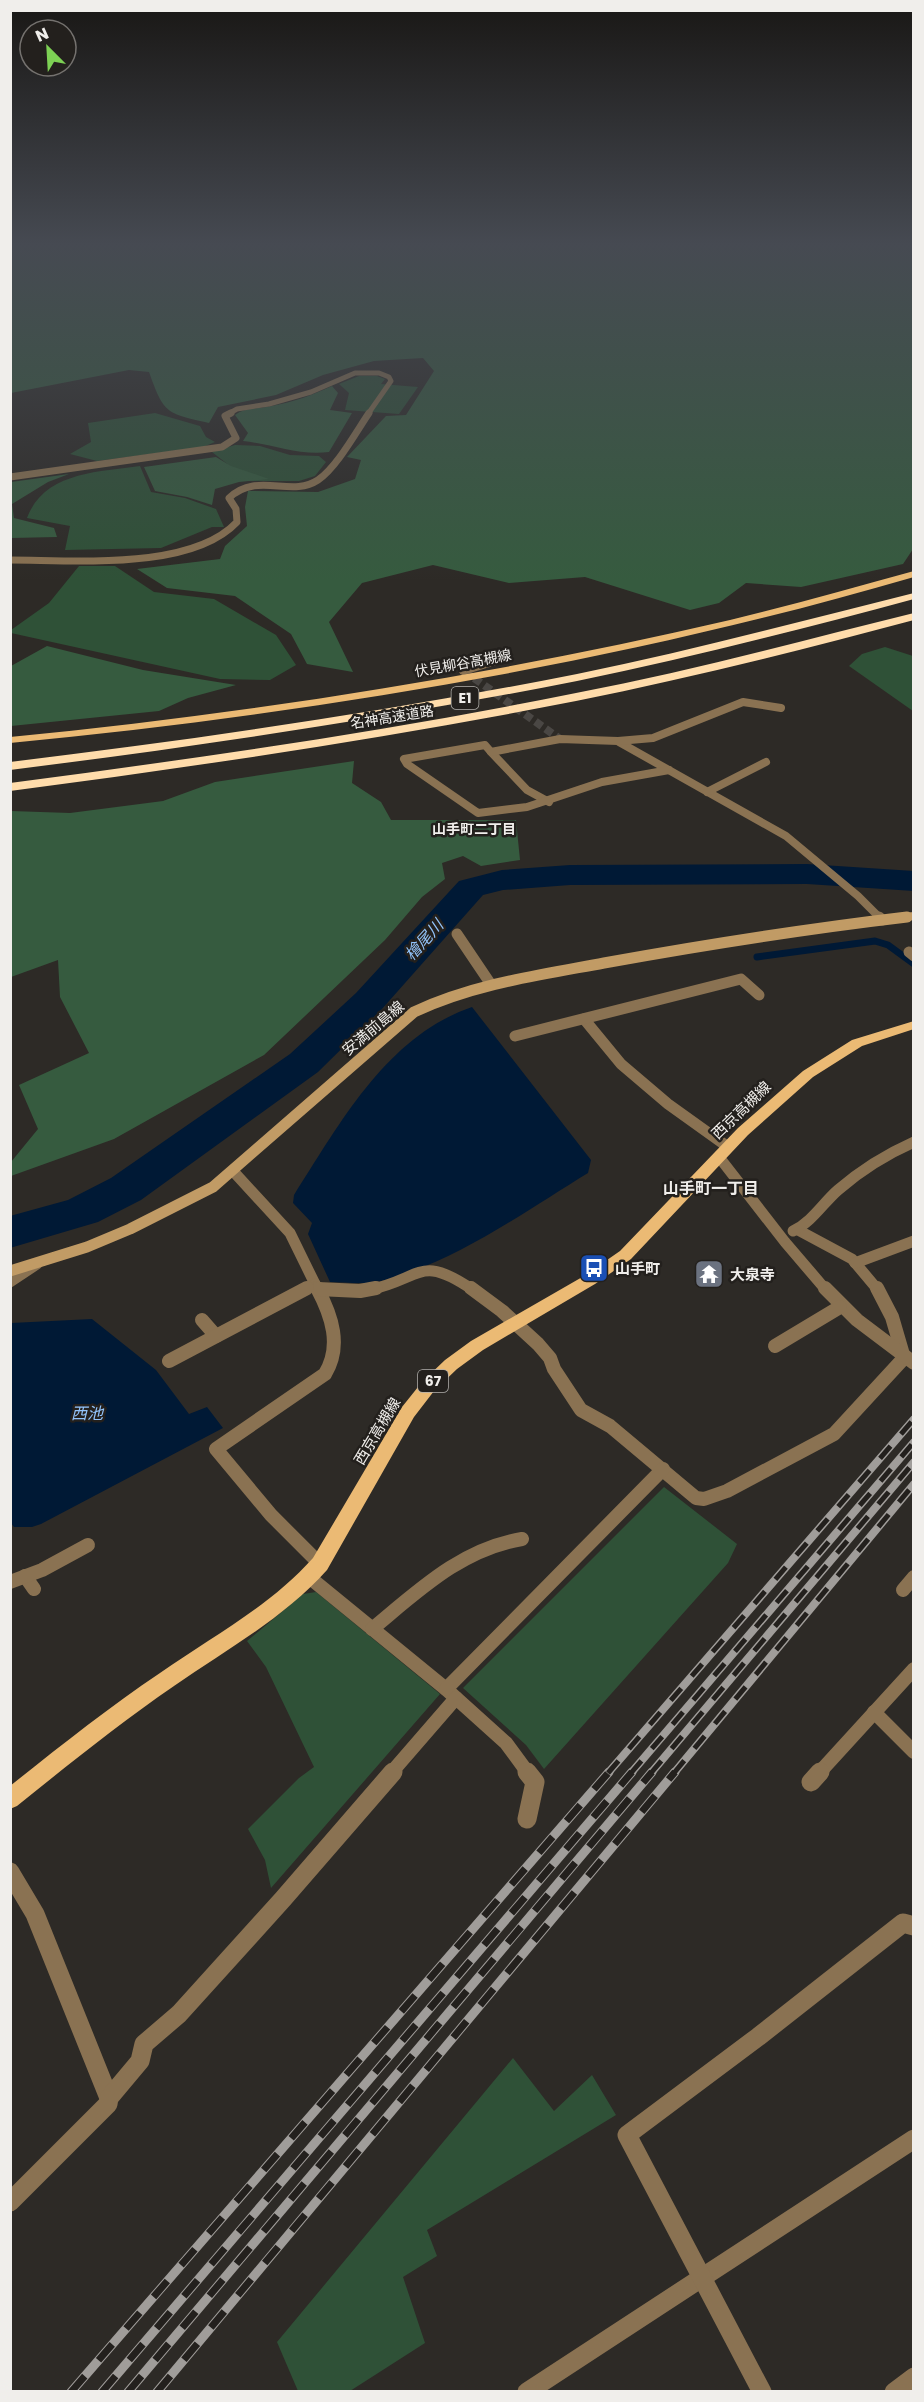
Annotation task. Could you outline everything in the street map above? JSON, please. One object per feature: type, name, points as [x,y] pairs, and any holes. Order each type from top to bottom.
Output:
[{"type":"highway","name":"名神高速道路","points":[[10,766],[300,728],[447,702],[740,642],[914,596]]},
{"type":"highway","name":"名神高速道路","points":[[10,787],[282,750],[536,706],[763,656],[914,616]]},
{"type":"highway","points":[[10,794],[287,756],[426,732],[536,706]]},
{"type":"main road","name":"伏見柳谷高槻線","points":[[10,740],[238,714],[449,680],[679,634],[914,574]]},
{"type":"main road","name":"安満前島線","points":[[10,1271],[130,1229],[213,1187],[414,1012],[451,994],[490,983],[723,941],[914,916]]},
{"type":"main road","name":"西京高槻線","points":[[10,1799],[86,1738],[272,1608],[314,1571],[421,1393],[466,1354],[593,1277],[638,1244],[723,1152],[805,1075],[859,1042],[914,1025]]},
{"type":"street","points":[[10,477],[222,447],[236,438],[236,433],[225,416],[237,408],[294,397],[355,373],[379,373],[389,377],[391,381],[327,473],[315,482],[294,486],[248,486],[234,491],[229,498],[236,509],[237,522],[224,535],[204,544],[145,557],[10,560]]},
{"type":"street","points":[[463,670],[506,658]]},
{"type":"street","points":[[491,752],[560,739],[618,741],[653,738],[743,702],[781,708]]},
{"type":"street","points":[[618,741],[786,836],[858,896],[882,920]]},
{"type":"street","points":[[549,802],[527,789],[485,745],[404,759],[406,764],[478,813],[527,807],[549,802],[602,782],[669,770]]},
{"type":"street","points":[[707,792],[766,762]]},
{"type":"street","points":[[457,934],[490,983]]},
{"type":"street","points":[[514,1036],[741,979],[759,995]]},
{"type":"street","points":[[584,1019],[621,1064],[723,1152],[781,1235],[840,1307],[872,1335],[909,1360]]},
{"type":"street","points":[[781,1235],[798,1230],[830,1197],[859,1173],[914,1142]]},
{"type":"street","points":[[232,1171],[290,1233],[317,1287],[334,1338],[334,1357],[325,1374],[216,1449],[314,1571],[372,1629],[451,1693],[506,1743],[535,1782],[527,1819]]},
{"type":"street","points":[[798,1230],[855,1263],[879,1290],[909,1360]]},
{"type":"street","points":[[855,1263],[914,1241]]},
{"type":"street","points":[[10,1282],[40,1262]]},
{"type":"street","points":[[169,1361],[317,1287],[370,1289],[428,1269],[444,1270],[517,1322],[549,1356],[554,1369],[581,1410],[610,1426],[696,1498],[704,1499],[727,1491],[834,1434],[909,1360]]},
{"type":"street","points":[[775,1346],[840,1307]]},
{"type":"street","points":[[202,1320],[216,1336]]},
{"type":"street","points":[[10,2202],[108,2104],[109,2098],[140,2061],[144,2044],[179,2014],[284,1899],[451,1693],[663,1469]]},
{"type":"street","points":[[372,1629],[456,1562],[491,1544],[522,1539]]},
{"type":"street","points":[[10,1582],[30,1583],[88,1545]]},
{"type":"street","points":[[903,1590],[914,1577]]},
{"type":"street","points":[[812,1782],[914,1669]]},
{"type":"street","points":[[874,1712],[914,1752]]},
{"type":"street","points":[[10,1872],[35,1914],[109,2098]]},
{"type":"street","points":[[762,2391],[627,2135],[758,2037],[903,1923],[914,1926]]},
{"type":"street","points":[[527,2391],[914,2139]]},
{"type":"street","points":[[894,2391],[914,2377]]},
{"type":"green space","points":[[11,357],[913,357],[913,549],[903,564],[801,587],[746,583],[719,603],[690,610],[585,577],[509,583],[433,565],[362,583],[329,622],[353,672],[307,664],[291,634],[235,596],[167,588],[137,569],[220,559],[225,546],[247,526],[245,507],[248,491],[318,492],[355,479],[361,460],[347,457],[386,416],[406,415],[434,371],[423,358],[374,361],[323,375],[276,395],[218,407],[209,423],[184,417],[168,410],[149,372],[129,370],[11,393]]},
{"type":"green space","points":[[359,376],[377,376],[385,379],[381,384],[418,387],[399,414],[345,410],[349,393],[339,384]]},
{"type":"green space","points":[[332,386],[338,393],[330,410],[352,413],[329,452],[296,451],[243,441],[248,433],[235,415],[239,412],[295,400]]},
{"type":"green space","points":[[155,413],[200,426],[206,437],[215,442],[203,447],[97,461],[70,454],[91,442],[88,423]]},
{"type":"green space","points":[[235,445],[260,446],[290,455],[319,456],[326,462],[315,476],[299,481],[249,481],[212,452]]},
{"type":"green space","points":[[216,457],[231,466],[269,479],[239,482],[215,489],[212,505],[187,497],[155,491],[144,467]]},
{"type":"green space","points":[[140,466],[151,492],[185,498],[216,509],[224,527],[212,527],[161,548],[65,550],[70,526],[27,518],[35,503],[46,491],[59,483],[90,473]]},
{"type":"green space","points":[[69,474],[48,482],[12,504],[14,518],[54,528],[57,537],[11,538],[11,482]]},
{"type":"green space","points":[[79,566],[115,566],[154,592],[214,599],[276,635],[296,665],[270,680],[220,679],[11,633],[11,630],[49,603]]},
{"type":"green space","points":[[47,646],[143,670],[236,685],[188,698],[159,711],[11,726],[11,666]]},
{"type":"green space","points":[[885,647],[913,656],[913,711],[849,666],[862,654]]},
{"type":"green space","points":[[354,761],[352,783],[381,802],[391,820],[516,820],[520,860],[481,866],[463,856],[442,863],[445,879],[422,897],[385,940],[264,1055],[114,1139],[11,1176],[11,1162],[38,1129],[19,1085],[89,1053],[60,997],[58,960],[11,977],[11,811],[70,813],[163,801],[215,782]]},
{"type":"green space","points":[[664,1487],[737,1544],[728,1563],[544,1769],[526,1745],[463,1688]]},
{"type":"green space","points":[[316,1592],[440,1694],[271,1888],[265,1860],[248,1829],[299,1778],[314,1767],[266,1667],[247,1641],[303,1594]]},
{"type":"green space","points":[[513,2058],[554,2111],[592,2075],[616,2115],[427,2230],[437,2256],[403,2277],[425,2343],[350,2391],[298,2391],[277,2342]]},
{"type":"water","points":[[472,1007],[591,1160],[588,1173],[488,1235],[435,1262],[381,1281],[330,1282],[308,1234],[312,1223],[293,1203],[294,1195],[348,1112],[390,1060],[415,1038],[442,1020]]},
{"type":"water","name":"西池","points":[[92,1319],[156,1370],[189,1414],[207,1407],[223,1428],[41,1524],[32,1527],[14,1527],[10,1522],[11,1323]]},
{"type":"waterway","name":"檜尾川","points":[[10,1232],[83,1211],[126,1189],[304,1063],[369,1001],[471,888],[502,880],[570,875],[807,874],[914,881]]},
{"type":"waterway","points":[[757,957],[875,941],[888,945],[914,964]]},
{"type":"tunnel","points":[[464,671],[560,739]]},
{"type":"railway","points":[[608,1773],[914,1419]]},
{"type":"railway","points":[[631,1773],[914,1442]]},
{"type":"railway","points":[[651,1773],[914,1462]]},
{"type":"railway","points":[[674,1773],[914,1484]]},
{"type":"railway","points":[[71,2392],[609,1772]]},
{"type":"railway","points":[[102,2392],[632,1772]]},
{"type":"railway","points":[[128,2392],[652,1772]]},
{"type":"railway","points":[[157,2392],[675,1772]]},
{"type":"place","name":"山手町","points":[[594,1268]]},
{"type":"place","name":"大泉寺","points":[[709,1274]]},
{"type":"district","name":"山手町二丁目","points":[[474,829]]},
{"type":"district","name":"山手町一丁目","points":[[711,1188]]}]
